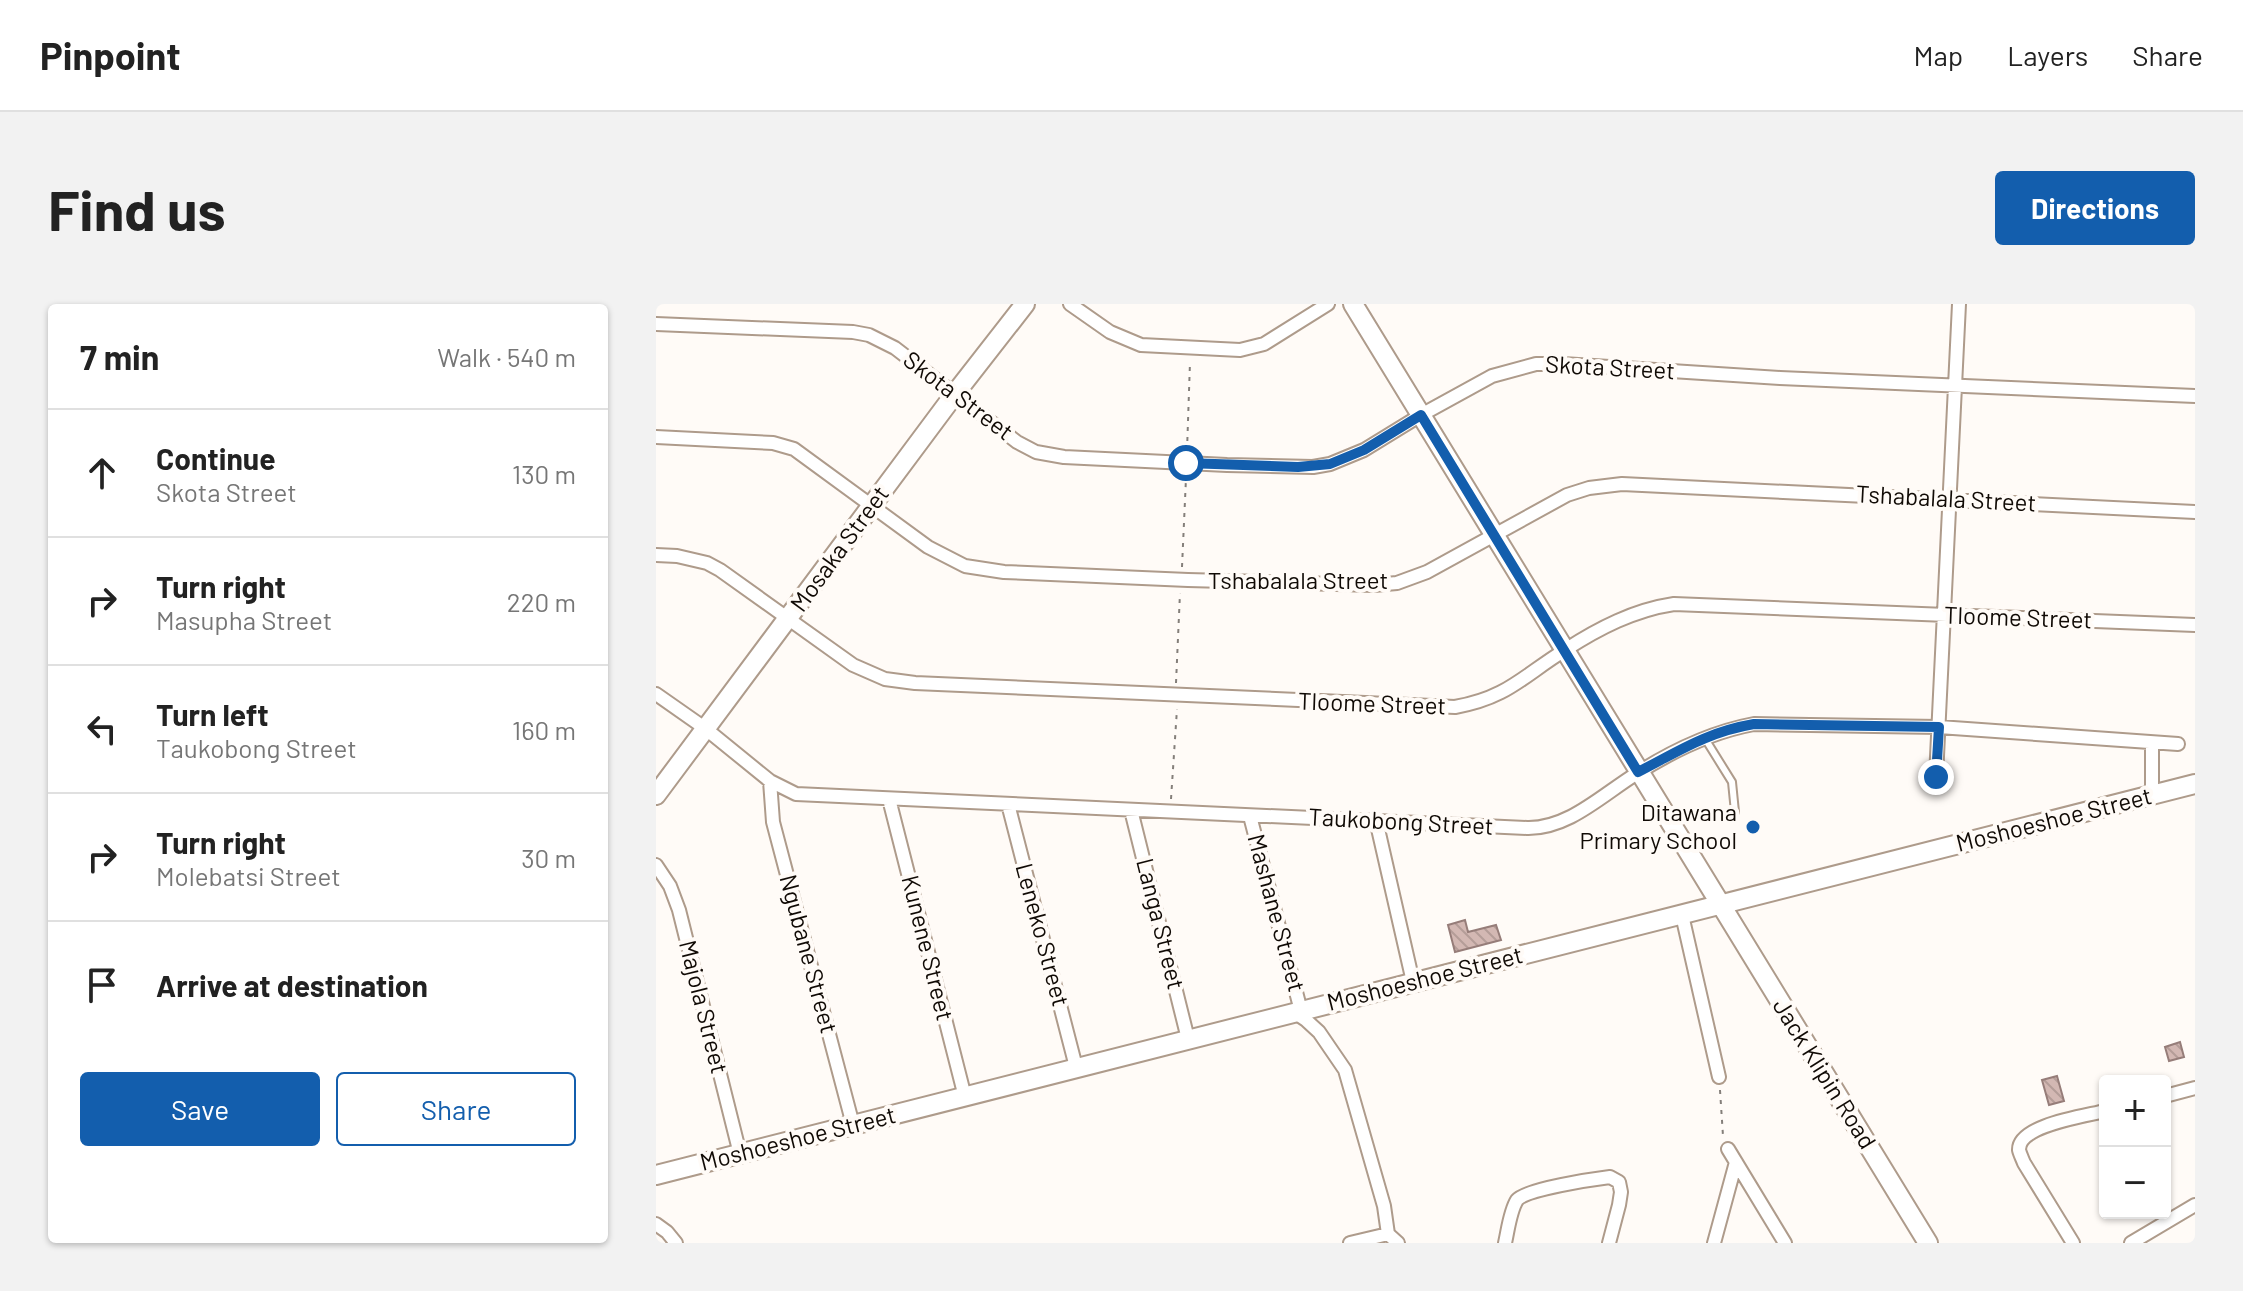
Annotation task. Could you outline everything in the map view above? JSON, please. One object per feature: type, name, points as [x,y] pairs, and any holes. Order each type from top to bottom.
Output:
[{"type":"street","name":"Mosaka Street","points":[[656,795],[1025,304]]},
{"type":"street","points":[[1070,304],[1110,332],[1141,345],[1240,350],[1264,344],[1328,304]]},
{"type":"street","name":"Jack Klipin Road","points":[[1353,304],[1928,1243]]},
{"type":"street","points":[[1936,777],[1959,304]]},
{"type":"street","name":"Skota Street","points":[[656,324],[869,335],[895,348],[1017,442],[1036,452],[1051,456],[1227,465],[1313,467],[1330,464],[1364,450],[1492,376],[1536,364],[2195,396]]},
{"type":"street","name":"Tshabalala Street","points":[[656,437],[784,445],[811,460],[928,547],[965,566],[1004,572],[1188,580],[1397,583],[1427,572],[1567,495],[1605,485],[2195,512]]},
{"type":"street","name":"Tloome Street","points":[[656,555],[707,563],[853,665],[899,682],[1389,705],[1455,707],[1478,703],[1522,681],[1564,650],[1621,618],[1652,607],[1674,604],[2195,625]]},
{"type":"street","name":"Taukobong Street","points":[[656,694],[706,729],[770,781],[796,794],[1527,828],[1548,827],[1571,817],[1638,772],[1704,737],[1754,724],[1939,727],[2178,744]]},
{"type":"street","points":[[2152,743],[2152,795]]},
{"type":"street","name":"Ngubane Street","points":[[770,781],[773,822],[853,1125]]},
{"type":"street","name":"Moshoeshoe Street","points":[[656,1175],[2195,784]]},
{"type":"street","name":"Kunene Street","points":[[889,799],[965,1097]]},
{"type":"street","name":"Leneko Street","points":[[1008,804],[1076,1067]]},
{"type":"street","name":"Langa Street","points":[[1131,810],[1188,1039]]},
{"type":"street","name":"Mashane Street","points":[[1250,816],[1298,1012]]},
{"type":"street","points":[[1376,820],[1413,982]]},
{"type":"street","name":"Majola Street","points":[[656,865],[670,886],[679,910],[740,1154]]},
{"type":"street","points":[[1682,915],[1719,1077]]},
{"type":"street","points":[[1298,1012],[1319,1032],[1345,1070],[1393,1238],[1350,1243]]},
{"type":"street","points":[[2171,1094],[2195,1088]]},
{"type":"street","points":[[2073,1243],[2019,1150],[2031,1131],[2099,1113]]},
{"type":"street","points":[[1728,1149],[1785,1243]]},
{"type":"street","points":[[1714,1243],[1736,1162]]},
{"type":"street","points":[[1505,1243],[1513,1210],[1522,1196],[1600,1178],[1615,1179],[1621,1187],[1609,1243]]},
{"type":"street","points":[[2131,1243],[2195,1205]]},
{"type":"street","points":[[656,1224],[676,1243]]},
{"type":"lane","points":[[1704,737],[1732,782],[1735,812]]},
{"type":"path","points":[[1719,1077],[1723,1138],[1728,1149]]},
{"type":"building","points":[[1465,920],[1468,932],[1496,925],[1501,940],[1455,952],[1448,925]]},
{"type":"building","points":[[2180,1042],[2184,1057],[2169,1061],[2165,1047]]},
{"type":"building","points":[[2057,1076],[2064,1101],[2049,1105],[2042,1080]]},
{"type":"place","name":"Ditawana Primary School","points":[[1753,827]]},
{"type":"route","points":[[1186,463],[1298,467],[1330,464],[1364,450],[1421,415],[1638,772],[1704,737],[1754,724],[1939,727],[1936,777]]}]
